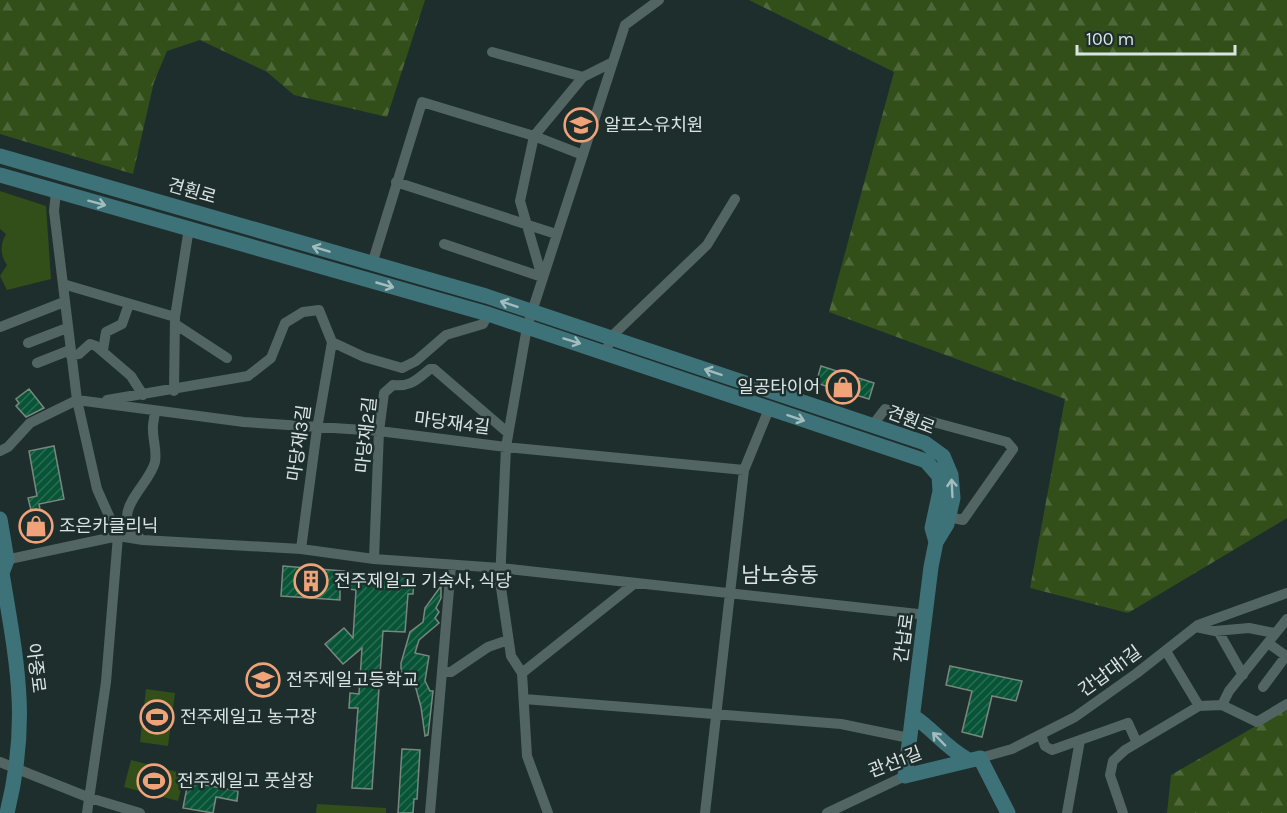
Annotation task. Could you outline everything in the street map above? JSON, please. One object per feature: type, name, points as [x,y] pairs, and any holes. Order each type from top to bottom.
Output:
[{"type":"street","points":[[548,813],[527,756],[522,674],[510,656],[508,639],[500,568],[506,447],[531,311],[626,25],[659,0]]},
{"type":"street","points":[[492,52],[583,77]]},
{"type":"street","points":[[542,277],[520,201],[534,136],[583,77],[614,62]]},
{"type":"street","points":[[372,264],[422,102],[534,136],[583,155]]},
{"type":"street","name":"견훤로","points":[[0,156],[612,336],[925,443],[943,456],[951,475],[952,498],[948,518],[936,543]]},
{"type":"street","name":"견훤로","points":[[0,175],[488,314],[606,351],[769,409],[926,461],[939,476],[940,491],[932,528],[936,543]]},
{"type":"street","points":[[396,182],[556,234]]},
{"type":"street","points":[[56,192],[54,211],[77,400],[97,489],[118,536],[106,682],[87,813]]},
{"type":"street","points":[[606,351],[612,336],[707,245],[735,199]]},
{"type":"street","name":"견훤로","points":[[175,321],[189,228]]},
{"type":"street","points":[[444,244],[542,277]]},
{"type":"street","points":[[63,284],[175,321],[227,358]]},
{"type":"street","points":[[0,327],[64,302]]},
{"type":"street","points":[[103,350],[106,332],[122,324],[129,304]]},
{"type":"street","points":[[96,402],[174,391],[248,376],[271,358],[285,323],[303,312],[319,310],[332,342],[364,357],[402,368],[416,361],[446,335],[483,324],[488,314]]},
{"type":"street","points":[[174,391],[175,321]]},
{"type":"street","points":[[28,343],[67,328]]},
{"type":"street","name":"마당재3길","points":[[301,549],[317,429],[332,342]]},
{"type":"street","points":[[37,363],[70,353],[79,354],[90,344],[103,350],[131,376],[143,395]]},
{"type":"street","name":"마당재2길","points":[[374,559],[379,431],[384,393],[393,385],[405,387],[416,383],[429,369],[434,369],[508,433]]},
{"type":"street","points":[[0,450],[8,447],[30,423],[77,400]]},
{"type":"street","name":"마당재4길","points":[[77,400],[317,429],[379,431],[506,447],[744,470]]},
{"type":"street","points":[[705,813],[715,714],[732,592],[744,470],[769,409]]},
{"type":"street","points":[[872,426],[885,409],[1007,442],[1013,449],[972,511],[963,520],[948,518]]},
{"type":"street","points":[[143,540],[132,531],[128,517],[134,494],[153,470],[156,444],[153,430],[155,411]]},
{"type":"street","name":"아중로","points":[[0,519],[2,566],[21,704],[17,769],[7,813]]},
{"type":"street","points":[[2,566],[118,536],[143,540],[301,549],[374,559],[500,568],[927,615]]},
{"type":"street","name":"간납로","points":[[905,776],[936,543]]},
{"type":"street","points":[[430,813],[451,566]]},
{"type":"street","points":[[522,674],[635,583]]},
{"type":"street","name":"간납대1길","points":[[974,758],[1012,749],[1075,717],[1196,627],[1287,593]]},
{"type":"street","points":[[1222,705],[1287,618]]},
{"type":"street","points":[[1196,627],[1218,631],[1249,628],[1271,638],[1286,656],[1263,687]]},
{"type":"street","points":[[1218,631],[1243,675]]},
{"type":"street","points":[[442,671],[451,672],[488,646],[508,639]]},
{"type":"street","points":[[1166,651],[1199,706]]},
{"type":"street","points":[[524,699],[841,724],[909,738]]},
{"type":"street","points":[[1123,813],[1110,775],[1113,761],[1137,743],[1199,706],[1222,705],[1257,722],[1287,704]]},
{"type":"street","points":[[913,716],[926,724],[947,747],[974,758],[1008,813]]},
{"type":"street","points":[[1041,735],[1046,746],[1052,750],[1128,723],[1137,743]]},
{"type":"street","points":[[1067,813],[1080,740]]},
{"type":"street","name":"관선1길","points":[[827,813],[905,776],[974,758]]},
{"type":"street","points":[[0,762],[90,798],[140,813]]},
{"type":"green space","points":[[0,0],[425,0],[387,117],[294,95],[267,72],[200,40],[167,51],[154,82],[133,174],[0,134]]},
{"type":"green space","points":[[749,0],[1287,0],[1287,518],[1128,613],[1030,588],[1065,399],[829,312],[894,72]]},
{"type":"green space","points":[[0,191],[46,206],[51,279],[7,290],[0,276],[7,265],[2,249],[6,234],[0,229]]},
{"type":"green space","name":"전주제일고 농구장","points":[[146,689],[175,693],[168,746],[140,742]]},
{"type":"green space","points":[[1287,708],[1287,813],[1167,813],[1171,775]]},
{"type":"green space","name":"전주제일고 풋살장","points":[[131,760],[185,774],[178,801],[124,787]]},
{"type":"green space","points":[[317,804],[386,808],[386,813],[316,813]]},
{"type":"building","points":[[821,366],[874,383],[869,399],[816,383]]},
{"type":"building","points":[[29,389],[44,408],[26,417],[16,406],[19,403],[16,399]]},
{"type":"building","points":[[54,446],[64,499],[39,504],[45,537],[31,540],[27,515],[32,514],[28,498],[37,496],[29,451]]},
{"type":"building","points":[[283,566],[414,577],[413,594],[408,594],[405,632],[383,631],[372,789],[352,788],[358,708],[349,708],[350,693],[359,694],[362,648],[343,664],[325,644],[344,628],[353,638],[356,590],[340,588],[340,600],[281,596]]},
{"type":"building","points":[[441,586],[441,598],[436,608],[439,612],[435,618],[439,623],[419,640],[415,653],[429,656],[425,681],[430,691],[433,691],[428,735],[425,736],[421,707],[412,674],[405,675],[401,671],[401,663],[410,632],[423,622],[425,608]]},
{"type":"building","points":[[950,666],[1022,681],[1016,701],[992,696],[982,737],[962,732],[972,691],[946,685]]},
{"type":"building","points":[[402,749],[420,750],[417,799],[414,799],[413,813],[398,813]]},
{"type":"building","points":[[188,782],[238,791],[237,801],[216,797],[213,813],[183,808]]},
{"type":"place","name":"알프스유치원","points":[[581,125]]},
{"type":"place","name":"일공타이어","points":[[843,387]]},
{"type":"place","name":"조은카클리닉","points":[[36,526]]},
{"type":"place","name":"전주제일고 기숙사, 식당","points":[[311,581]]},
{"type":"place","name":"전주제일고등학교","points":[[263,680]]},
{"type":"place","name":"전주제일고 농구장","points":[[157,717]]},
{"type":"place","name":"전주제일고 풋살장","points":[[154,781]]},
{"type":"district","name":"남노송동","points":[[780,575]]}]
